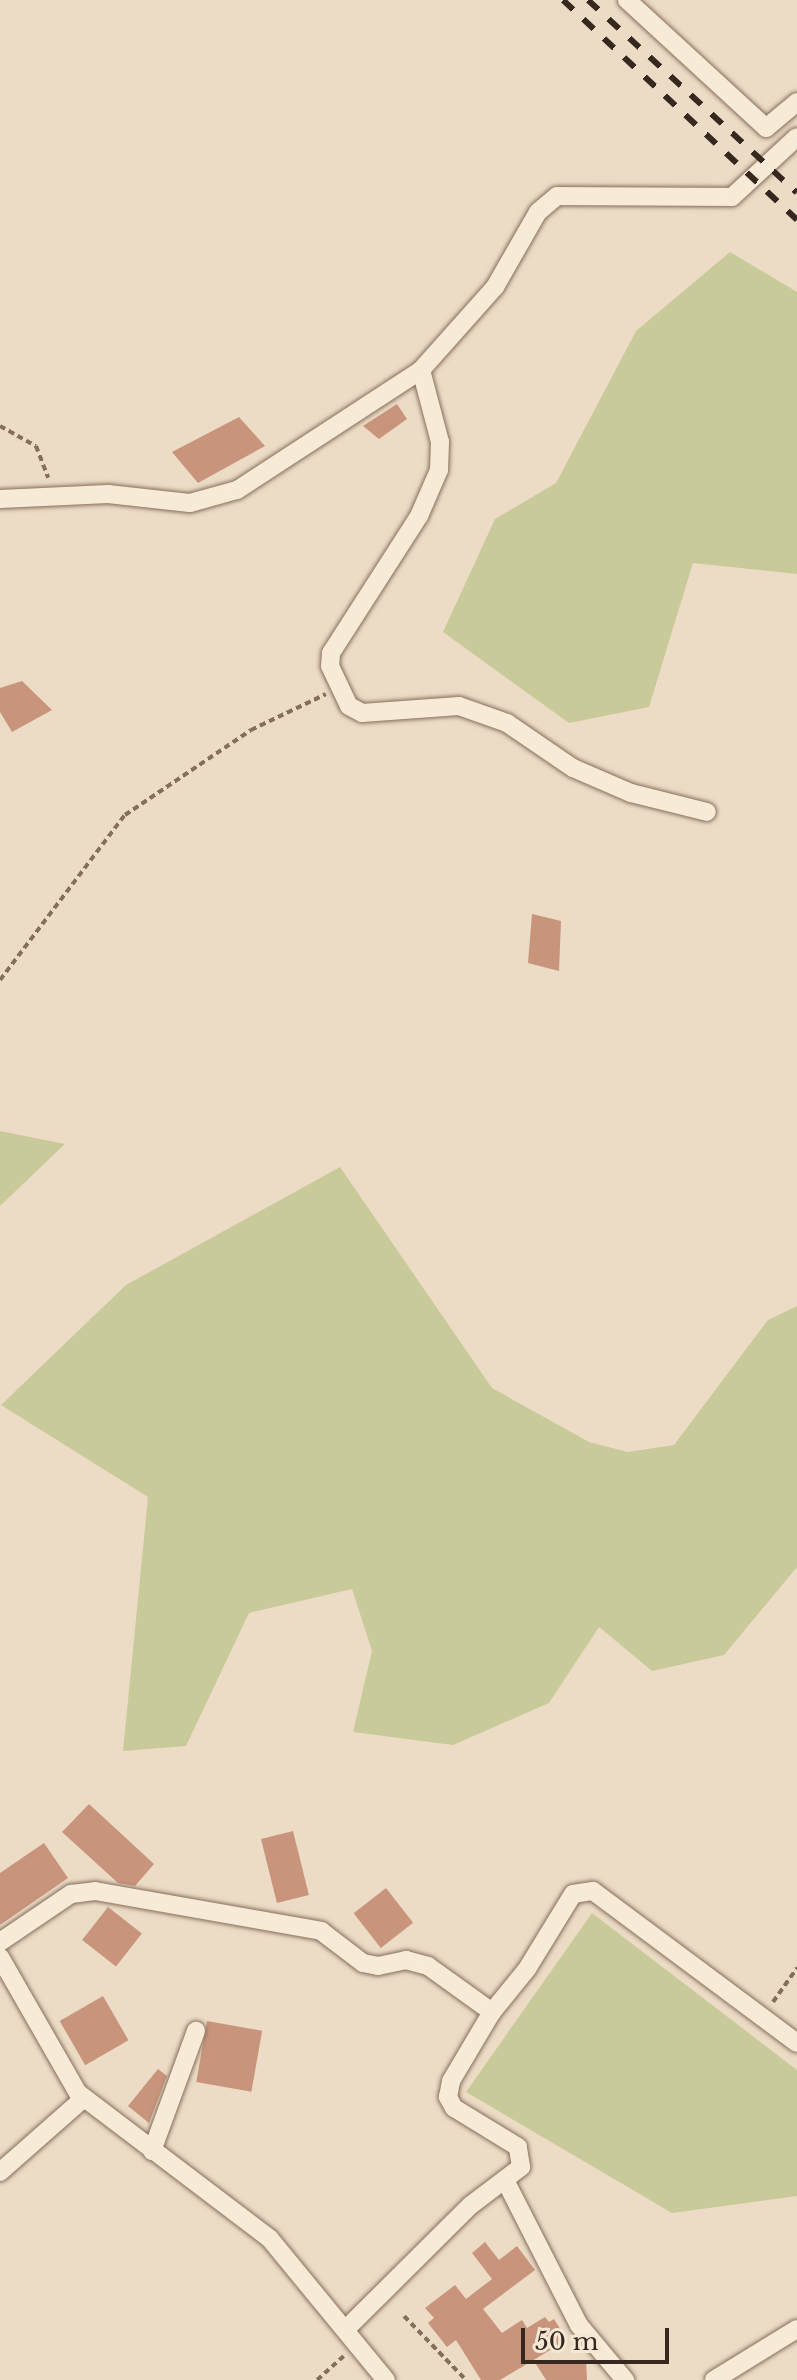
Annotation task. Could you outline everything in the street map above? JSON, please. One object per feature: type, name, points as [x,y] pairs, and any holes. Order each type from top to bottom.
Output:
[{"type":"street","points":[[627,0],[766,128],[797,102]]},
{"type":"street","points":[[0,499],[50,496],[212,500],[237,490],[421,370],[495,287],[538,212],[557,196],[732,197],[797,137]]},
{"type":"street","points":[[421,370],[440,442],[439,470],[419,516],[331,653],[339,688],[349,706],[362,713],[431,704],[487,714],[573,768],[631,793],[707,812]]},
{"type":"street","points":[[0,1942],[71,1894],[95,1891],[321,1931],[363,1963],[378,1966],[406,1960],[428,1966],[492,2012]]},
{"type":"street","points":[[352,2337],[471,2205],[506,2182],[521,2167],[518,2147],[454,2108],[448,2097],[451,2081],[492,2012],[527,1969],[573,1894],[593,1891],[797,2043]]},
{"type":"street","points":[[0,1957],[61,2071],[84,2098],[270,2239],[386,2380]]},
{"type":"street","points":[[152,2151],[196,2031]]},
{"type":"street","points":[[0,2172],[84,2098]]},
{"type":"street","points":[[506,2182],[579,2325],[625,2380]]},
{"type":"street","points":[[714,2380],[797,2329]]},
{"type":"path","points":[[0,426],[36,446],[45,459],[50,496]]},
{"type":"path","points":[[0,980],[125,815],[251,730],[339,688]]},
{"type":"path","points":[[767,2021],[771,2005],[797,1968]]},
{"type":"path","points":[[404,2316],[466,2380]]},
{"type":"path","points":[[317,2380],[352,2337]]},
{"type":"green space","points":[[730,252],[797,292],[797,574],[693,563],[649,707],[569,723],[443,632],[495,519],[556,483],[636,331]]},
{"type":"green space","points":[[0,1131],[65,1144],[0,1206]]},
{"type":"green space","points":[[340,1167],[492,1388],[589,1442],[628,1452],[674,1445],[768,1320],[797,1306],[797,1567],[724,1655],[652,1671],[599,1627],[549,1703],[453,1745],[353,1732],[372,1651],[352,1589],[249,1613],[186,1746],[123,1751],[148,1497],[1,1405],[126,1285]]},
{"type":"green space","points":[[592,1913],[797,2070],[797,2196],[672,2213],[466,2092]]},
{"type":"building","points":[[397,404],[407,419],[379,439],[363,426]]},
{"type":"building","points":[[239,417],[265,446],[198,483],[172,452]]},
{"type":"building","points":[[22,681],[52,710],[12,732],[0,712],[0,688]]},
{"type":"building","points":[[532,914],[561,921],[559,971],[528,963]]},
{"type":"building","points":[[89,1804],[154,1864],[135,1886],[118,1883],[62,1832]]},
{"type":"building","points":[[293,1831],[309,1895],[277,1903],[261,1839]]},
{"type":"building","points":[[44,1843],[68,1878],[0,1925],[0,1873]]},
{"type":"building","points":[[386,1888],[413,1923],[381,1948],[354,1913]]},
{"type":"building","points":[[108,1907],[142,1933],[116,1967],[82,1940]]},
{"type":"building","points":[[103,1996],[128,2040],[85,2065],[60,2021]]},
{"type":"building","points":[[207,2021],[262,2031],[251,2092],[196,2082]]},
{"type":"building","points":[[158,2069],[167,2076],[149,2123],[128,2106]]},
{"type":"building","points":[[485,2242],[499,2260],[517,2246],[535,2270],[483,2309],[502,2333],[522,2320],[527,2328],[545,2317],[549,2322],[554,2319],[567,2340],[500,2380],[481,2380],[456,2340],[447,2347],[428,2323],[434,2318],[425,2308],[455,2285],[466,2299],[492,2279],[472,2253]]},
{"type":"building","points":[[586,2360],[587,2380],[546,2380],[534,2361]]},
{"type":"railway","points":[[563,0],[797,220]]},
{"type":"railway","points":[[588,0],[797,193]]}]
